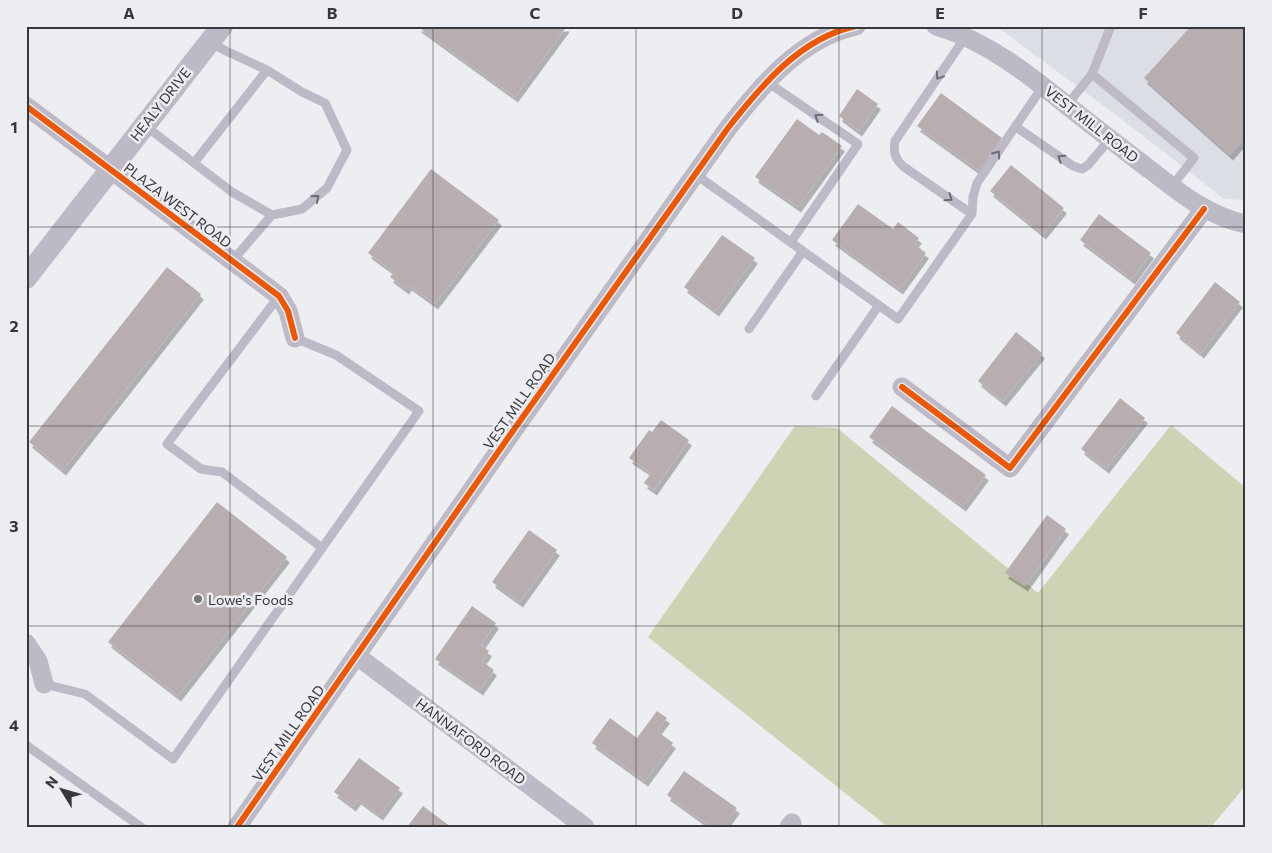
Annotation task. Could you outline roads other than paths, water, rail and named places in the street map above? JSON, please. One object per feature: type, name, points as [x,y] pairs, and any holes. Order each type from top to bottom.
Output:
[{"type":"street","name":"VEST MILL ROAD","points":[[238,827],[516,427],[728,128],[767,82],[785,65],[810,46],[836,32],[856,26]]},
{"type":"street","name":"VEST MILL ROAD","points":[[936,26],[966,36],[1000,55],[1204,209],[1246,224]]},
{"type":"street","name":"HEALY DRIVE","points":[[26,278],[216,34]]},
{"type":"street","name":"PLAZA WEST ROAD","points":[[26,106],[279,296],[288,311],[295,338]]},
{"type":"street","points":[[902,387],[1010,468],[1204,209]]},
{"type":"street","points":[[26,643],[38,661],[44,684]]},
{"type":"street","name":"HANNAFORD ROAD","points":[[357,656],[585,827]]},
{"type":"lane","points":[[1067,105],[1092,74],[1111,26]]},
{"type":"lane","points":[[216,34],[226,52],[267,70],[302,92],[325,103],[347,150],[327,188],[302,209],[272,215],[232,261]]},
{"type":"lane","points":[[966,36],[895,141],[894,150],[897,160],[904,167],[972,214]]},
{"type":"lane","points":[[194,163],[267,70]]},
{"type":"lane","points":[[1092,74],[1194,158],[1172,186]]},
{"type":"lane","points":[[767,82],[858,144],[790,242]]},
{"type":"lane","points":[[695,174],[898,319],[972,214],[973,197],[978,183],[1043,86]]},
{"type":"lane","points":[[144,125],[232,192],[272,215]]},
{"type":"lane","points":[[1016,127],[1073,166],[1082,170],[1110,139]]},
{"type":"lane","points":[[749,329],[803,251]]},
{"type":"lane","points":[[279,296],[166,444],[201,469],[222,472],[321,547]]},
{"type":"lane","points":[[816,396],[879,305]]},
{"type":"lane","points":[[44,684],[86,694],[173,759],[418,411],[336,356],[295,338]]},
{"type":"lane","points":[[26,745],[141,827]]},
{"type":"place","name":"Lowe's Foods","points":[[198,599]]}]
